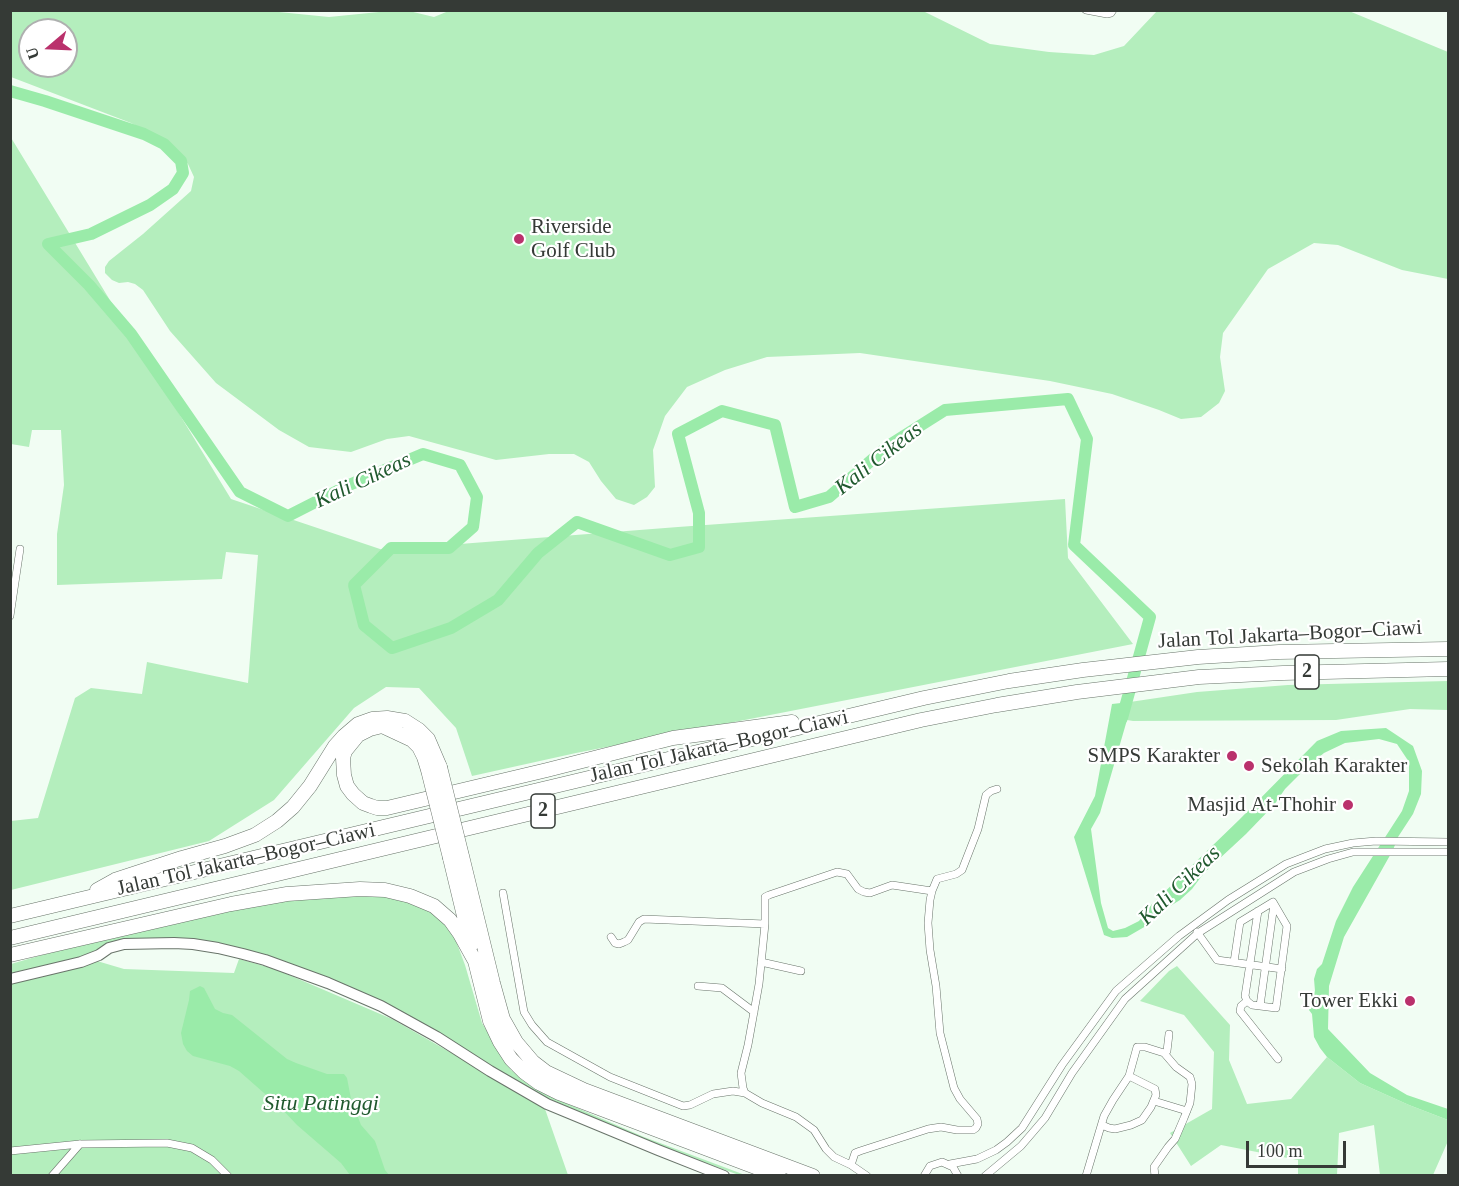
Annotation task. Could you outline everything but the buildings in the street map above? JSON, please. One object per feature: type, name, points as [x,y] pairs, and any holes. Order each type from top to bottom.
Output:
[{"type":"highway","name":"Jalan Tol Jakarta–Bogor–Ciawi","points":[[10,916],[924,698],[1010,681],[1165,661],[1280,652],[1449,649]]},
{"type":"highway","name":"Jalan Tol Jakarta–Bogor–Ciawi","points":[[10,938],[921,720],[997,705],[1077,692],[1199,677],[1449,669]]},
{"type":"highway","points":[[434,769],[412,740],[382,726],[358,735],[345,751],[343,758],[347,786],[353,794],[370,806],[387,808],[673,738],[871,711]]},
{"type":"highway","points":[[82,899],[115,880],[255,835],[293,807],[310,786],[335,747],[358,724],[372,719],[387,718],[405,721],[428,739],[456,857],[503,1019],[516,1042],[533,1062],[546,1072],[576,1086],[813,1176]]},
{"type":"highway","points":[[456,857],[475,962],[490,1021],[511,1059],[524,1072],[539,1083],[560,1093],[778,1176]]},
{"type":"highway","points":[[10,955],[260,898],[360,889],[385,890],[410,896],[434,906],[450,920],[475,962]]},
{"type":"main road","points":[[10,979],[81,962],[109,948],[124,944],[193,944],[265,960],[328,983],[381,1006],[547,1104],[724,1176]]},
{"type":"street","points":[[1086,10],[1107,14],[1113,10]]},
{"type":"street","points":[[10,616],[20,549]]},
{"type":"street","points":[[850,1165],[855,1153],[928,1129],[941,1127],[973,1130],[978,1124],[977,1119],[960,1100],[954,1088],[940,1033],[928,923],[930,900],[937,879],[957,874],[962,870],[978,829],[986,795],[997,789]]},
{"type":"street","points":[[924,1176],[927,1169],[934,1164],[942,1162],[950,1164],[977,1159],[1007,1142],[1022,1128],[1062,1065],[1116,991],[1193,924],[1227,900],[1286,864],[1325,849],[1376,841],[1449,842]]},
{"type":"street","points":[[985,1176],[1021,1146],[1039,1125],[1072,1073],[1125,999],[1198,933],[1294,872],[1328,859],[1353,852],[1449,852]]},
{"type":"street","points":[[746,1093],[741,1073],[754,1012],[765,924],[764,901],[767,896],[837,872],[845,872],[858,889],[864,892],[870,893],[892,885],[933,891]]},
{"type":"street","points":[[504,893],[524,1012],[547,1042],[610,1077],[683,1107],[713,1094],[733,1091],[746,1093],[762,1103],[796,1117],[814,1130],[826,1149],[834,1156],[867,1176]]},
{"type":"street","points":[[1227,900],[1236,908]]},
{"type":"street","points":[[1258,911],[1245,996],[1252,1005],[1276,1008],[1287,926],[1274,903]]},
{"type":"street","points":[[1234,962],[1240,922],[1274,903]]},
{"type":"street","points":[[1260,1005],[1274,903]]},
{"type":"street","points":[[610,938],[619,944],[628,940],[639,922],[644,919],[765,924]]},
{"type":"street","points":[[1193,924],[1217,960],[1282,969]]},
{"type":"street","points":[[761,962],[801,971]]},
{"type":"street","points":[[698,986],[722,988],[754,1012]]},
{"type":"street","points":[[1116,991],[1125,999]]},
{"type":"street","points":[[1247,1001],[1240,1011],[1278,1059]]},
{"type":"street","points":[[1164,1053],[1167,1051],[1169,1034]]},
{"type":"street","points":[[1086,1176],[1108,1107],[1129,1076],[1137,1047],[1145,1047],[1164,1053],[1176,1067],[1190,1077],[1192,1084],[1187,1111],[1175,1139],[1154,1167],[1155,1176]]},
{"type":"street","points":[[1102,1125],[1115,1129],[1131,1125],[1142,1120],[1148,1113],[1156,1095],[1155,1089],[1129,1076]]},
{"type":"street","points":[[1154,1101],[1187,1111]]},
{"type":"street","points":[[10,1151],[80,1144],[167,1143],[192,1148],[212,1160],[228,1176]]},
{"type":"street","points":[[52,1176],[80,1144]]},
{"type":"street","points":[[950,1164],[958,1176]]},
{"type":"shaded area","name":"Riverside Golf Club","points":[[405,10],[434,17],[451,10],[923,11],[990,44],[1094,55],[1124,46],[1157,11],[1349,11],[1448,52],[1448,279],[1402,270],[1338,245],[1314,243],[1268,269],[1223,333],[1220,357],[1225,391],[1219,403],[1201,417],[1181,419],[1112,394],[1050,381],[860,353],[767,357],[725,370],[687,387],[665,416],[653,450],[655,487],[647,497],[634,505],[616,499],[589,462],[574,454],[549,454],[496,460],[409,436],[387,439],[351,452],[309,447],[279,430],[216,383],[170,331],[143,290],[135,284],[112,280],[105,273],[105,267],[109,261],[191,191],[194,177],[188,164],[170,144],[131,123],[11,77],[11,11],[269,11],[329,17]]},
{"type":"shaded area","points":[[10,136],[231,499],[383,550],[1065,499],[1068,558],[1133,644],[576,753],[472,776],[456,728],[419,688],[386,687],[354,708],[274,800],[209,841],[11,890],[11,821],[38,818],[75,698],[91,688],[142,694],[147,662],[248,683],[258,555],[226,552],[222,579],[57,585],[57,534],[64,485],[61,430],[32,430],[29,447],[11,444]]},
{"type":"shaded area","points":[[1448,681],[1448,710],[1410,709],[1336,720],[1127,720],[1130,702],[1197,692],[1288,685]]},
{"type":"shaded area","points":[[388,894],[425,905],[453,933],[482,1023],[511,1070],[545,1094],[644,1137],[745,1175],[739,1175],[642,1140],[596,1121],[514,1082],[419,1022],[247,951],[139,940],[94,955],[11,973],[11,964],[108,936],[285,896]]},
{"type":"shaded area","points":[[239,959],[275,969],[392,1019],[545,1109],[568,1175],[11,1176],[11,982],[97,961],[124,969],[234,973]]},
{"type":"shaded area","points":[[1177,966],[1230,1025],[1229,1060],[1247,1104],[1291,1099],[1327,1057],[1360,1083],[1448,1120],[1448,1141],[1433,1175],[1380,1175],[1374,1125],[1339,1133],[1337,1175],[1298,1175],[1298,1160],[1221,1145],[1191,1166],[1170,1133],[1212,1109],[1214,1052],[1184,1015],[1140,1001],[1169,971]]},
{"type":"water","points":[[1130,702],[1127,720],[1100,813],[1091,829],[1101,903],[1108,928],[1113,931],[1139,921],[1151,905],[1317,741],[1341,731],[1386,728],[1413,746],[1422,771],[1421,794],[1413,814],[1398,837],[1344,937],[1329,986],[1328,1029],[1370,1073],[1407,1095],[1448,1109],[1448,1120],[1360,1083],[1327,1057],[1314,1037],[1312,1014],[1309,1010],[1315,991],[1314,979],[1317,969],[1322,964],[1336,921],[1353,887],[1402,811],[1409,791],[1409,762],[1397,744],[1379,739],[1345,743],[1324,753],[1285,789],[1274,805],[1204,873],[1180,900],[1159,913],[1146,926],[1127,937],[1112,938],[1104,935],[1074,837],[1095,796],[1112,704]]},
{"type":"water","name":"Situ Patinggi","points":[[200,986],[204,988],[215,1009],[232,1015],[287,1059],[327,1074],[344,1074],[361,1125],[375,1141],[389,1175],[350,1175],[341,1163],[239,1071],[230,1066],[193,1056],[187,1051],[181,1033],[190,991]]},
{"type":"waterway","name":"Kali Cikeas","points":[[10,91],[144,134],[164,144],[181,161],[183,173],[173,189],[150,205],[91,234],[48,244],[89,285],[131,334],[240,492],[288,516],[349,485],[423,454],[460,465],[477,497],[473,527],[449,548],[391,548],[354,585],[364,625],[392,648],[451,628],[498,600],[538,553],[577,522],[670,555],[699,547],[699,513],[678,434],[722,411],[775,425],[795,507],[829,497],[888,446],[945,410],[1068,399],[1087,439],[1074,545],[1150,617],[1122,718]]},
{"type":"place","name":"Riverside Golf Club","points":[[519,239]]},
{"type":"place","name":"SMPS Karakter","points":[[1232,756]]},
{"type":"place","name":"Sekolah Karakter","points":[[1249,766]]},
{"type":"place","name":"Masjid At-Thohir","points":[[1348,805]]},
{"type":"place","name":"Tower Ekki","points":[[1410,1001]]}]
